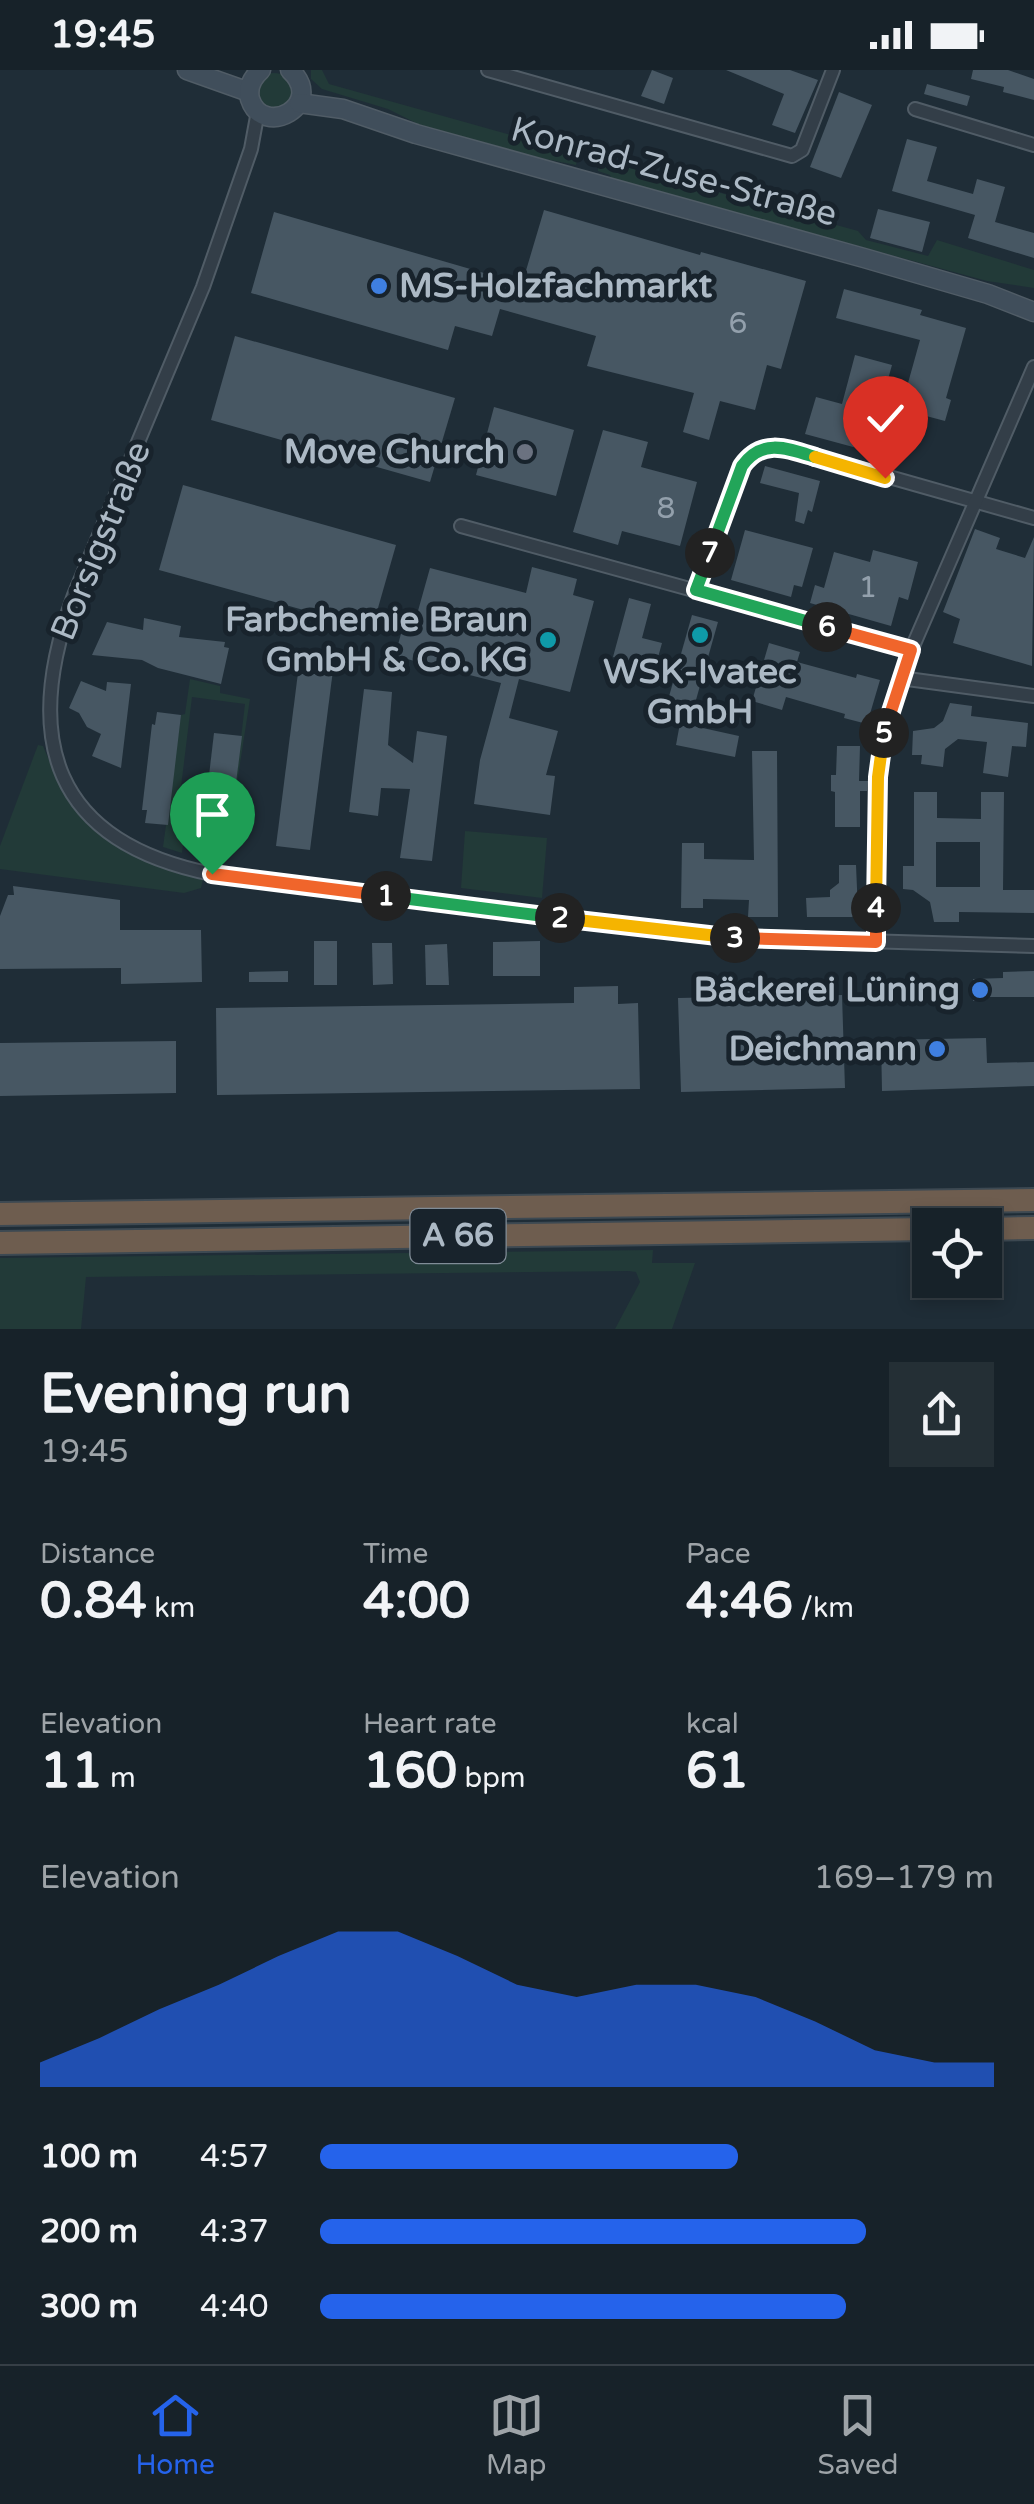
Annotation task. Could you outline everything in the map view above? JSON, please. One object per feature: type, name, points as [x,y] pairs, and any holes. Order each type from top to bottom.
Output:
[{"type":"highway","name":"A 66","points":[[0,1214],[1034,1200]]},
{"type":"highway","points":[[1002,1229],[1034,1228]]},
{"type":"highway","name":"A 66","points":[[0,1243],[912,1229]]},
{"type":"street","points":[[187,70],[254,80],[264,114],[286,115],[297,82]]},
{"type":"street","points":[[488,70],[792,156],[802,150],[833,70]]},
{"type":"street","name":"Konrad-Zuse-Straße","points":[[297,82],[343,110],[416,134],[988,294],[1034,312]]},
{"type":"street","points":[[915,109],[1034,145]]},
{"type":"street","name":"Borsigstraße","points":[[264,114],[185,334],[74,595],[58,646],[48,727],[58,766],[84,811],[126,846],[175,866],[212,874],[728,937],[1034,946]]},
{"type":"street","name":"Konrad-Zuse-Straße","points":[[988,294],[1034,298]]},
{"type":"street","points":[[876,942],[878,777],[882,744],[900,678],[1033,367]]},
{"type":"street","points":[[696,590],[742,466],[748,457],[766,447],[787,448],[1034,518]]},
{"type":"street","points":[[461,526],[911,650]]},
{"type":"street","points":[[900,678],[1034,696]]},
{"type":"green space","points":[[311,70],[322,70],[329,84],[579,154],[576,165],[420,125],[388,109],[322,89],[311,79]]},
{"type":"green space","points":[[274,73],[286,79],[292,91],[286,103],[274,109],[262,103],[256,91],[262,79]]},
{"type":"green space","points":[[598,159],[858,231],[866,240],[928,256],[937,240],[1034,270],[1034,288],[987,281],[611,179],[598,171]]},
{"type":"green space","points":[[190,679],[220,686],[220,693],[250,699],[231,822],[245,704],[192,697],[175,836],[184,838],[182,853],[163,847],[181,715],[185,714]]},
{"type":"green space","points":[[38,745],[43,746],[71,801],[103,836],[145,860],[203,879],[201,888],[184,893],[0,869],[0,846]]},
{"type":"green space","points":[[465,831],[547,838],[542,898],[461,888]]},
{"type":"green space","points":[[653,1250],[652,1263],[695,1263],[672,1329],[615,1329],[640,1282],[636,1272],[629,1271],[86,1277],[81,1329],[0,1329],[0,1258]]},
{"type":"building","points":[[652,70],[673,78],[664,104],[641,96]]},
{"type":"building","points":[[726,70],[790,70],[818,80],[795,133],[772,125],[784,94]]},
{"type":"building","points":[[973,70],[1008,70],[1034,79],[1034,100],[971,79]]},
{"type":"building","points":[[927,84],[970,96],[967,106],[924,94]]},
{"type":"building","points":[[839,92],[872,105],[841,178],[810,167]]},
{"type":"building","points":[[907,139],[937,147],[927,181],[973,194],[977,179],[1005,187],[995,222],[1034,233],[1034,258],[968,238],[975,215],[892,191]]},
{"type":"building","points":[[878,209],[930,222],[922,252],[870,238]]},
{"type":"building","points":[[544,210],[806,281],[781,369],[767,365],[755,410],[720,401],[709,440],[683,432],[694,393],[587,366],[596,336],[500,309],[492,336],[455,326],[448,350],[251,293],[274,212],[522,284]]},
{"type":"building","points":[[844,289],[922,310],[920,315],[966,328],[946,398],[951,400],[945,421],[915,413],[917,405],[903,401],[920,340],[836,318]]},
{"type":"building","points":[[235,336],[455,398],[430,482],[211,420]]},
{"type":"building","points":[[855,355],[892,365],[868,451],[805,434],[816,397],[842,404]]},
{"type":"building","name":"Move Church","points":[[494,407],[574,430],[556,496],[476,475]]},
{"type":"building","points":[[603,430],[648,442],[641,467],[697,482],[680,546],[622,531],[618,545],[573,532]]},
{"type":"building","points":[[765,466],[820,481],[812,512],[808,510],[804,524],[795,521],[799,493],[760,483]]},
{"type":"building","points":[[183,485],[396,545],[372,629],[159,570]]},
{"type":"building","points":[[975,529],[1000,538],[996,549],[1025,558],[1034,537],[1032,666],[953,643],[960,619],[943,612]]},
{"type":"building","points":[[745,530],[813,548],[802,587],[794,585],[791,597],[731,580]]},
{"type":"building","points":[[873,550],[918,562],[908,600],[899,597],[891,626],[810,603],[815,585],[824,588],[834,552],[870,562]]},
{"type":"building","points":[[532,567],[577,579],[573,595],[594,601],[570,692],[519,679],[509,718],[558,731],[546,775],[555,776],[550,815],[474,804],[480,760],[501,683],[395,656],[406,615],[416,618],[430,568],[526,593]]},
{"type":"building","points":[[629,598],[651,604],[642,638],[662,643],[655,668],[613,657]]},
{"type":"building","points":[[692,615],[718,622],[694,707],[668,700]]},
{"type":"building","points":[[144,618],[181,626],[179,637],[225,642],[224,647],[229,648],[221,684],[158,668],[142,660],[92,655],[107,622],[143,630]]},
{"type":"building","points":[[769,643],[800,652],[797,662],[856,678],[857,674],[880,680],[867,724],[786,697],[782,710],[752,701]]},
{"type":"building","points":[[299,665],[333,670],[310,850],[276,846]]},
{"type":"building","points":[[81,681],[106,691],[107,682],[131,684],[121,768],[92,756],[101,734],[87,727],[79,713],[69,708]]},
{"type":"building","points":[[364,689],[392,692],[388,745],[413,763],[417,731],[447,736],[432,861],[400,858],[410,789],[381,788],[378,816],[349,812]]},
{"type":"building","points":[[950,703],[972,706],[971,716],[1028,723],[1026,747],[1012,746],[1008,777],[983,773],[987,742],[958,739],[945,749],[943,767],[921,764],[922,755],[912,755],[913,731],[934,728],[943,721]]},
{"type":"building","points":[[157,712],[181,715],[168,825],[145,823],[147,810],[142,810],[152,724],[155,725]]},
{"type":"building","points":[[680,723],[739,736],[735,757],[676,745]]},
{"type":"building","points":[[214,733],[242,736],[231,822],[204,818]]},
{"type":"building","points":[[837,746],[860,746],[859,781],[868,781],[867,791],[860,791],[860,827],[835,827],[831,775],[836,775]]},
{"type":"building","points":[[752,751],[777,751],[778,917],[748,917],[749,900],[703,899],[703,908],[681,908],[682,843],[704,843],[704,859],[754,860]]},
{"type":"building","points":[[914,792],[937,792],[937,818],[981,819],[981,792],[1004,792],[1003,890],[1034,890],[1034,913],[959,912],[959,922],[934,922],[930,902],[913,890],[903,889],[903,866],[914,866]],"holes":[[[936,842],[980,842],[980,887],[936,887]]]},
{"type":"building","points":[[839,865],[856,865],[858,912],[852,917],[807,917],[806,898],[830,897],[830,890],[839,883]]},
{"type":"building","points":[[13,886],[120,900],[120,930],[201,930],[202,982],[121,984],[121,968],[0,969],[0,916],[8,895],[14,895]]},
{"type":"building","points":[[314,941],[337,941],[337,985],[314,985]]},
{"type":"building","points":[[540,941],[540,976],[493,976],[493,942]]},
{"type":"building","points":[[372,943],[392,943],[393,984],[373,985]]},
{"type":"building","points":[[447,944],[449,985],[426,985],[425,945]]},
{"type":"building","points":[[288,971],[288,982],[249,982],[249,972]]},
{"type":"building","points":[[1034,971],[1034,997],[987,997],[973,1001],[973,979],[1003,978],[1003,972]]},
{"type":"building","points":[[794,981],[795,996],[842,995],[845,1088],[681,1092],[678,998],[725,997],[724,983]]},
{"type":"building","points":[[618,986],[618,1004],[638,1003],[640,1089],[217,1095],[216,1008],[574,1003],[574,987]]},
{"type":"building","points":[[986,1038],[987,1063],[1034,1062],[1034,1086],[882,1091],[881,1040]]},
{"type":"building","points":[[176,1041],[176,1093],[0,1096],[0,1043]]},
{"type":"place","name":"MS-Holzfachmarkt","points":[[379,286]]},
{"type":"place","name":"Move Church","points":[[525,452]]},
{"type":"place","name":"WSK-Ivatec GmbH","points":[[700,635]]},
{"type":"place","name":"Farbchemie Braun GmbH & Co. KG","points":[[548,640]]},
{"type":"place","name":"Bäckerei Lüning","points":[[980,990]]},
{"type":"place","name":"Deichmann","points":[[937,1049]]},
{"type":"route","points":[[212,874],[728,937],[876,942],[878,777],[888,714],[911,650],[696,590],[742,466],[756,451],[777,446],[885,478]]}]
